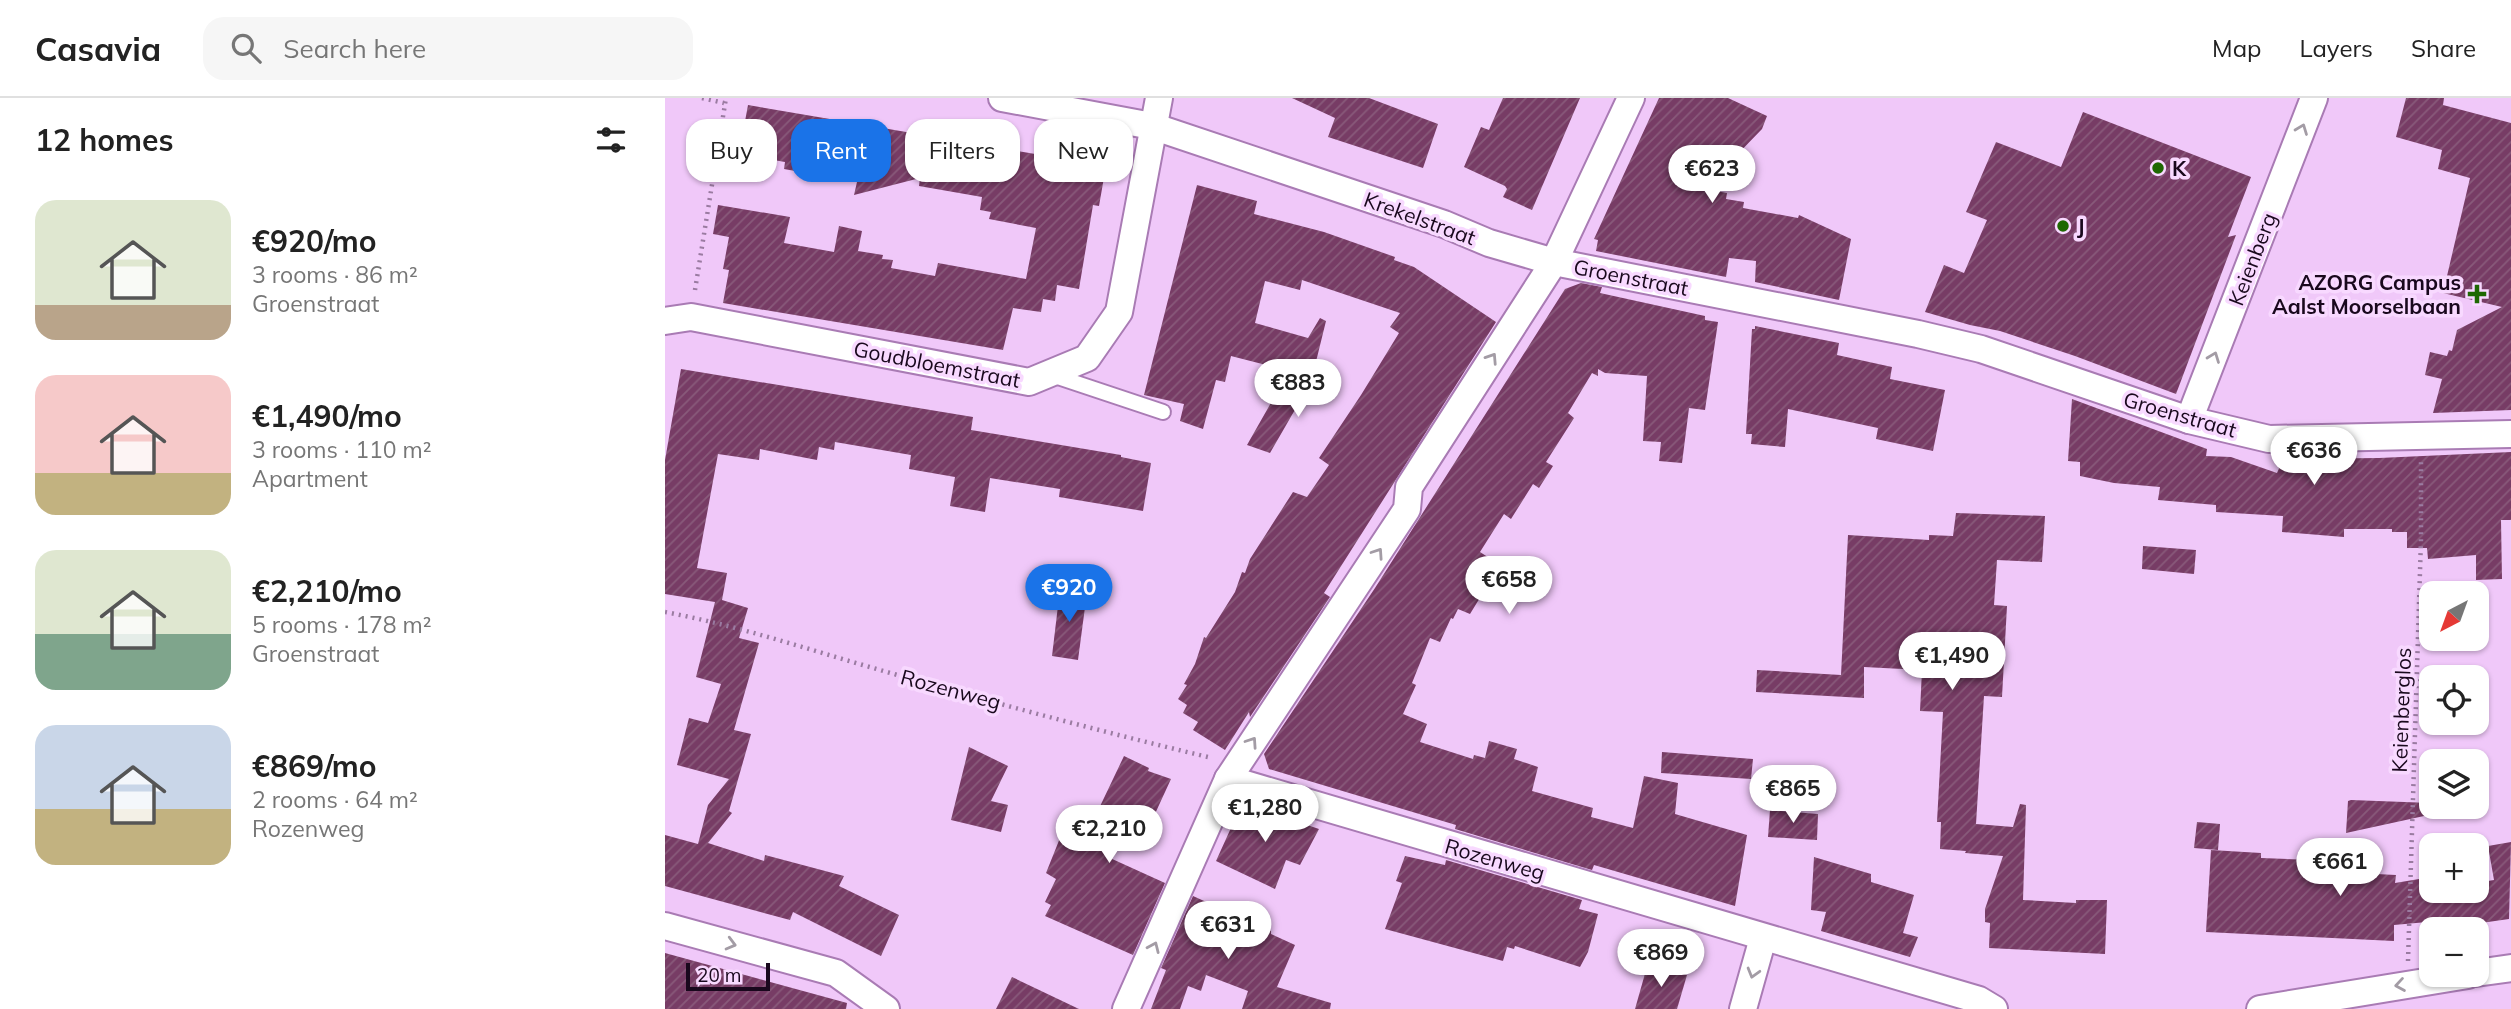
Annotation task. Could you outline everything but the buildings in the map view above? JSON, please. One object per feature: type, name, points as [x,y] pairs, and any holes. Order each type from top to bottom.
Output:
[{"type":"street","name":"Krekelstraat","points":[[1002,98],[1152,126],[1444,224],[1489,243],[1554,262]]},
{"type":"street","name":"Goudbloemstraat","points":[[678,319],[1029,382],[1087,358],[1119,312],[1159,98]]},
{"type":"street","points":[[1554,262],[1631,98]]},
{"type":"street","name":"Keienberg","points":[[2189,420],[2314,98]]},
{"type":"street","name":"Groenstraat","points":[[1126,1009],[1232,772],[1407,509],[1409,487],[1554,262],[1918,334],[1981,349],[2189,420],[2269,439],[2511,434]]},
{"type":"street","name":"Rozenweg","points":[[1232,772],[1763,938],[1979,1000],[1994,1009]]},
{"type":"street","points":[[665,926],[836,973],[885,1009]]},
{"type":"street","points":[[1744,1009],[1763,938]]},
{"type":"street","points":[[2489,972],[2511,968]]},
{"type":"street","points":[[2260,1009],[2419,982]]},
{"type":"lane","points":[[1049,374],[1164,412]]},
{"type":"path","points":[[678,319],[725,101],[702,98]]},
{"type":"path","name":"Keienberglos","points":[[2407,984],[2421,538],[2420,437]]},
{"type":"path","name":"Rozenweg","points":[[665,612],[700,619],[1139,740],[1232,772]]},
{"type":"place","name":"K","points":[[2158,168]]},
{"type":"place","name":"J","points":[[2063,226]]},
{"type":"place","name":"AZORG Campus Aalst Moorselbaan","points":[[2477,294]]}]
